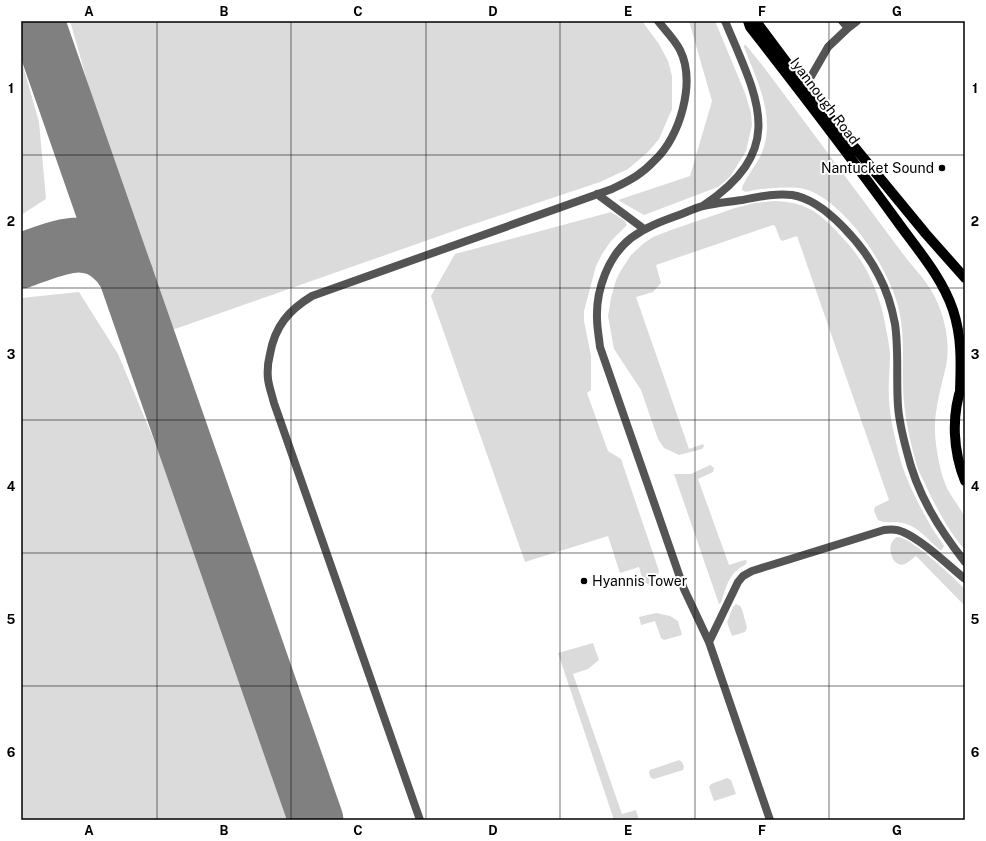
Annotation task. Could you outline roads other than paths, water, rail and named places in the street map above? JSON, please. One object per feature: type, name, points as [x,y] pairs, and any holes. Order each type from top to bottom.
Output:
[{"type":"main road","name":"Iyannough Road","points":[[748,21],[750,27],[866,178],[942,284],[953,310],[958,329],[961,353],[960,391]]},
{"type":"main road","name":"Iyannough Road","points":[[754,21],[758,24],[805,87],[926,234],[965,278]]},
{"type":"main road","points":[[965,377],[956,406],[955,436],[958,458],[965,481]]},
{"type":"lane","points":[[420,820],[274,403],[268,380],[268,367],[272,344],[277,331],[290,312],[312,296],[612,189],[638,176],[657,159],[670,139],[682,115],[686,93],[686,72],[680,50],[658,21]]},
{"type":"lane","points":[[702,206],[721,194],[742,172],[754,150],[760,124],[757,104],[753,91],[725,21]]},
{"type":"lane","points":[[842,21],[848,28]]},
{"type":"lane","points":[[805,87],[828,47],[848,28],[858,21]]},
{"type":"lane","points":[[596,194],[644,229]]},
{"type":"lane","points":[[770,820],[709,642],[684,589],[600,347],[596,320],[600,288],[613,260],[630,239],[651,225],[702,206],[772,195],[800,198],[821,208],[836,220],[862,250],[880,278],[889,300],[897,345],[898,407],[912,472],[929,511],[946,538],[965,562]]},
{"type":"lane","points":[[709,642],[738,582],[743,576],[752,571],[884,530],[893,529],[903,532],[917,540],[965,579]]},
{"type":"place","name":"Nantucket Sound","points":[[942,168]]},
{"type":"place","name":"Hyannis Tower","points":[[584,581]]}]
